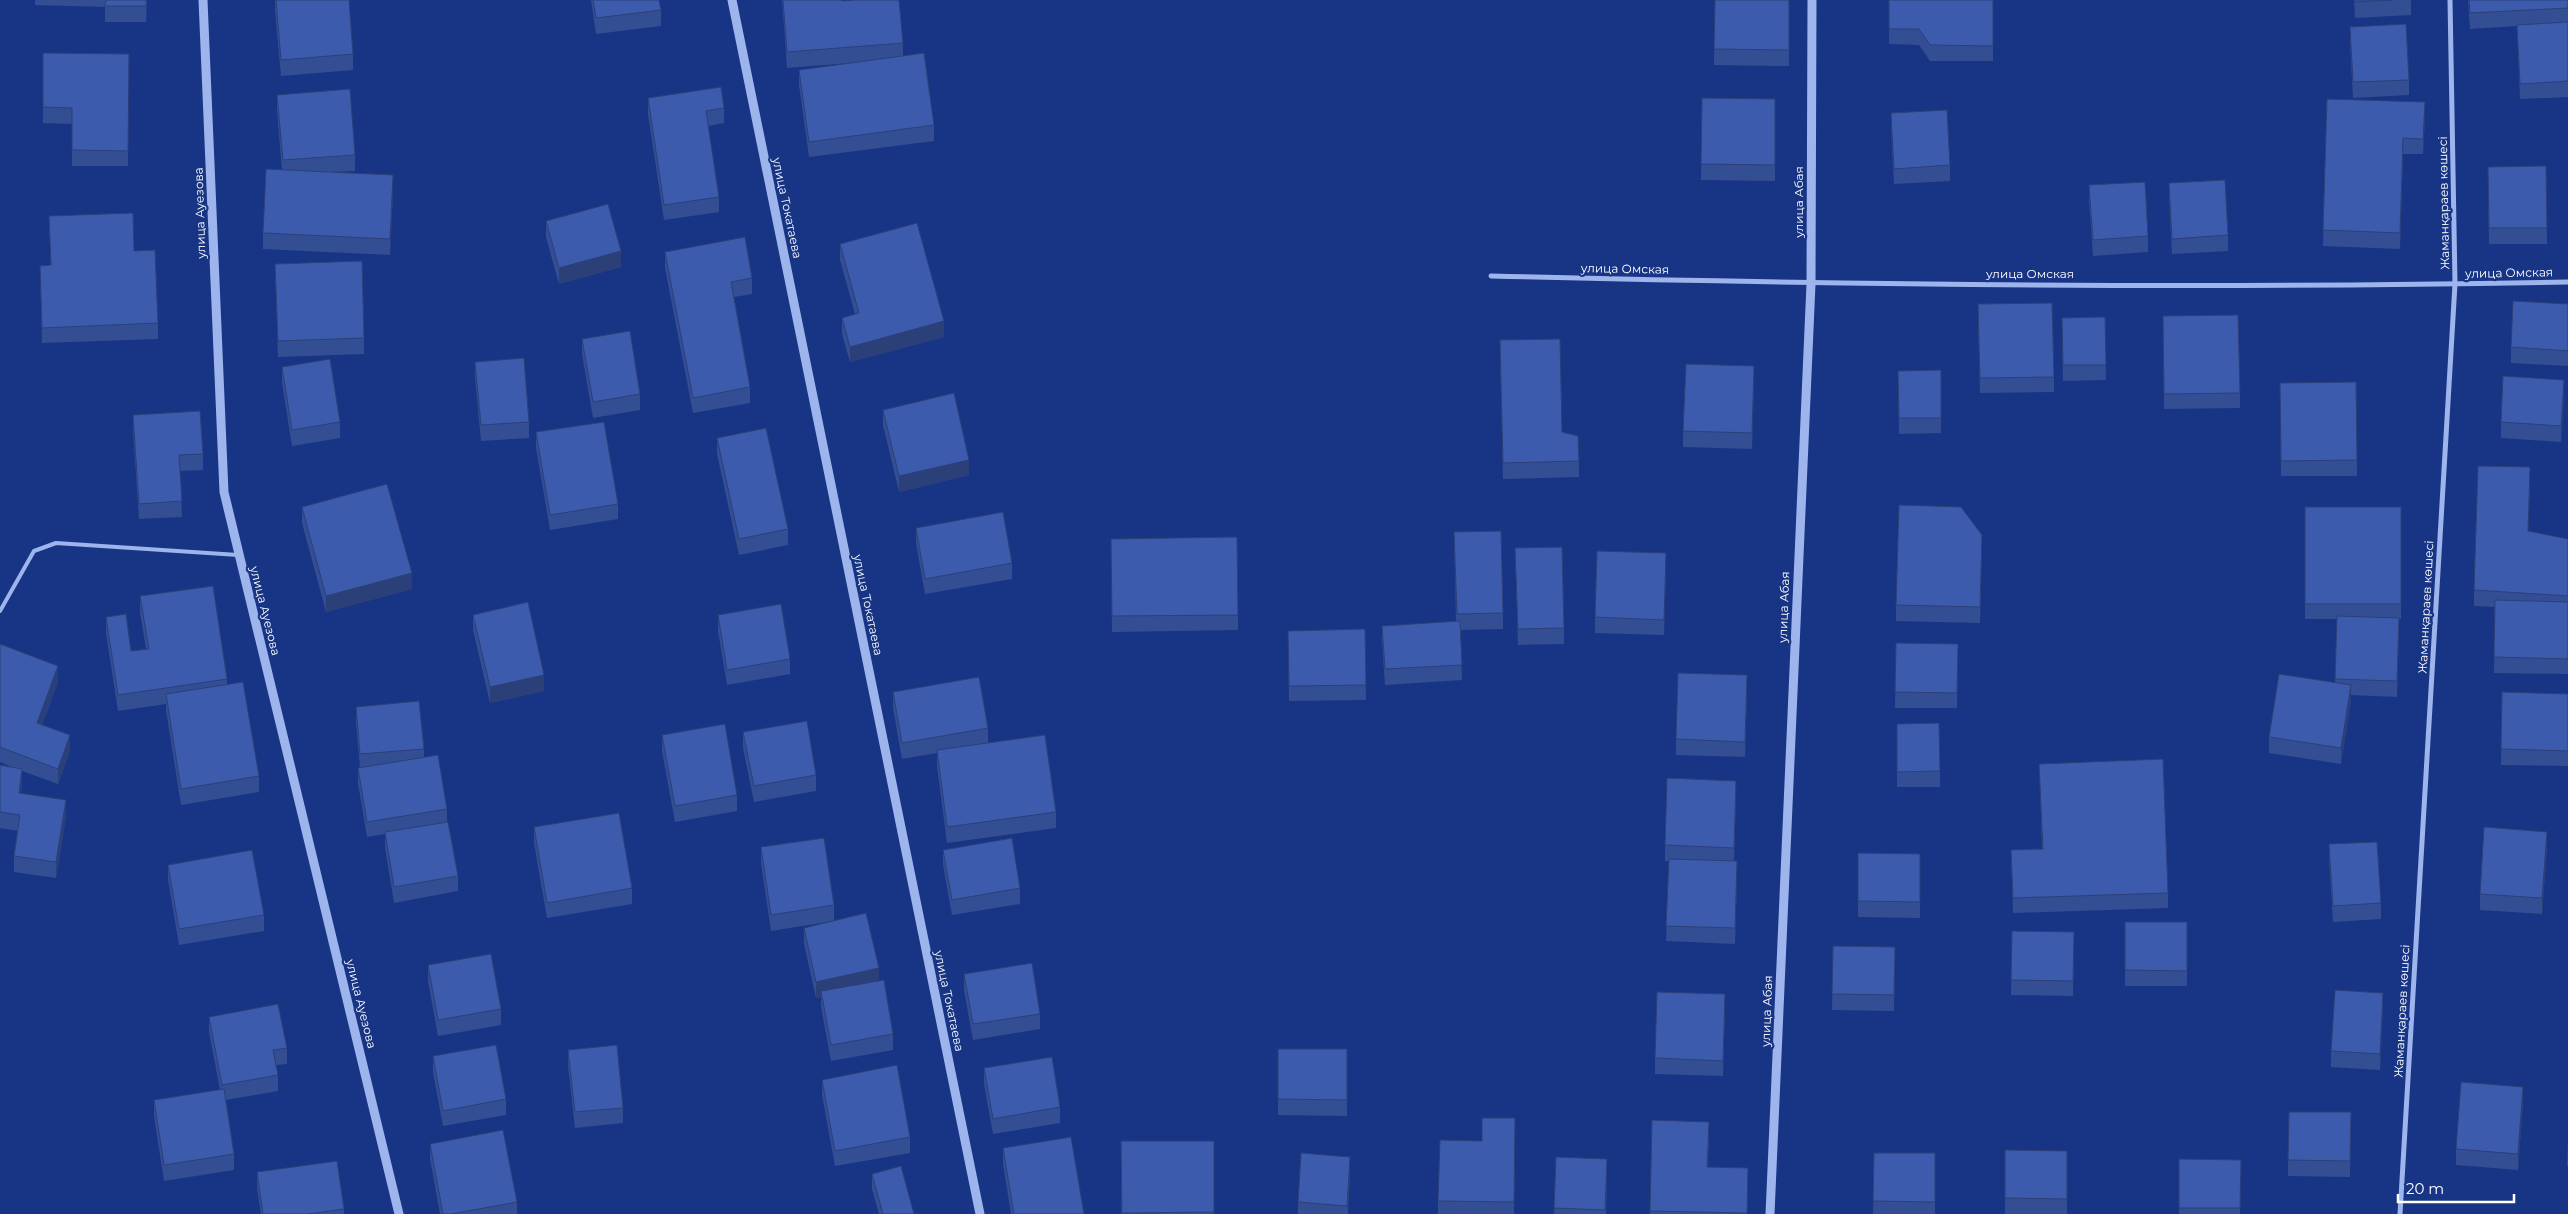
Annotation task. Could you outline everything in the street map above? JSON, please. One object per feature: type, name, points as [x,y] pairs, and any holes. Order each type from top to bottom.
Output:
[{"type":"street","name":"улица Ауезова","points":[[203,0],[224,492],[399,1214]]},
{"type":"street","name":"улица Токатаева","points":[[732,0],[980,1214]]},
{"type":"street","name":"улица Абая","points":[[1770,1214],[1811,284],[1812,0]]},
{"type":"street","name":"Жаманқараев көшесі","points":[[2400,1214],[2455,284],[2450,0]]},
{"type":"street","name":"улица Омская","points":[[1491,276],[1811,284],[2455,284],[2568,282]]},
{"type":"lane","points":[[0,611],[34,551],[56,543],[238,555]]},
{"type":"building","points":[[106,0],[146,0],[146,6],[105,6]]},
{"type":"building","points":[[276,0],[349,0],[353,54],[281,60]]},
{"type":"building","points":[[593,0],[659,0],[661,10],[596,18]]},
{"type":"building","points":[[783,0],[899,0],[903,43],[787,52]]},
{"type":"building","points":[[1715,0],[1789,0],[1789,50],[1714,49]]},
{"type":"building","points":[[1889,0],[1993,0],[1993,46],[1930,45],[1919,29],[1889,29]]},
{"type":"building","points":[[2355,0],[2392,0],[2355,2]]},
{"type":"building","points":[[2469,0],[2568,0],[2568,8],[2470,13]]},
{"type":"building","points":[[2568,22],[2568,81],[2520,84],[2517,25]]},
{"type":"building","points":[[2406,24],[2409,80],[2353,82],[2350,27]]},
{"type":"building","points":[[43,53],[129,54],[128,151],[72,150],[72,108],[43,107]]},
{"type":"building","points":[[924,53],[934,125],[809,142],[799,70]]},
{"type":"building","points":[[721,87],[724,108],[706,111],[719,197],[664,205],[648,98]]},
{"type":"building","points":[[350,89],[355,155],[283,160],[277,95]]},
{"type":"building","points":[[1702,98],[1775,99],[1775,165],[1701,164]]},
{"type":"building","points":[[2327,99],[2425,102],[2423,139],[2403,138],[2400,233],[2323,230]]},
{"type":"building","points":[[1947,110],[1950,165],[1894,169],[1891,113]]},
{"type":"building","points":[[2546,166],[2547,228],[2489,228],[2488,167]]},
{"type":"building","points":[[266,169],[393,175],[390,239],[263,233]]},
{"type":"building","points":[[2225,180],[2228,235],[2172,239],[2169,183]]},
{"type":"building","points":[[2145,182],[2148,236],[2093,240],[2089,185]]},
{"type":"building","points":[[608,204],[621,251],[559,268],[546,221]]},
{"type":"building","points":[[133,213],[134,251],[155,250],[158,323],[42,328],[40,266],[51,265],[49,216]]},
{"type":"building","points":[[917,223],[944,321],[850,347],[842,318],[859,313],[840,244]]},
{"type":"building","points":[[745,237],[752,278],[731,282],[750,387],[693,398],[665,252]]},
{"type":"building","points":[[362,261],[364,338],[278,341],[275,264]]},
{"type":"building","points":[[2513,301],[2568,304],[2568,351],[2511,347]]},
{"type":"building","points":[[2052,303],[2054,377],[1980,378],[1978,304]]},
{"type":"building","points":[[2238,315],[2240,393],[2164,394],[2163,316]]},
{"type":"building","points":[[2105,317],[2106,365],[2063,365],[2062,318]]},
{"type":"building","points":[[630,331],[640,394],[593,402],[582,339]]},
{"type":"building","points":[[1560,339],[1562,432],[1578,436],[1579,461],[1503,463],[1500,340]]},
{"type":"building","points":[[524,358],[529,422],[481,425],[475,362]]},
{"type":"building","points":[[330,359],[340,422],[292,430],[282,367]]},
{"type":"building","points":[[1686,364],[1754,366],[1752,433],[1683,431]]},
{"type":"building","points":[[1941,370],[1941,418],[1899,418],[1898,371]]},
{"type":"building","points":[[2503,376],[2564,380],[2561,426],[2501,422]]},
{"type":"building","points":[[2356,382],[2357,460],[2281,461],[2280,383]]},
{"type":"building","points":[[954,393],[969,460],[899,476],[883,410]]},
{"type":"building","points":[[200,411],[203,454],[179,455],[182,501],[139,504],[133,415]]},
{"type":"building","points":[[604,422],[618,504],[550,515],[536,432]]},
{"type":"building","points":[[766,428],[788,529],[739,539],[717,438]]},
{"type":"building","points":[[2478,466],[2530,467],[2528,531],[2568,539],[2568,596],[2474,590]]},
{"type":"building","points":[[387,484],[412,573],[326,596],[302,507]]},
{"type":"building","points":[[1899,505],[1961,507],[1982,535],[1980,607],[1896,605]]},
{"type":"building","points":[[2305,507],[2401,507],[2401,604],[2305,604]]},
{"type":"building","points":[[1003,512],[1012,563],[925,579],[916,528]]},
{"type":"building","points":[[1501,531],[1503,613],[1457,614],[1454,532]]},
{"type":"building","points":[[1237,537],[1238,615],[1112,616],[1111,539]]},
{"type":"building","points":[[1562,547],[1564,628],[1518,629],[1515,548]]},
{"type":"building","points":[[1597,551],[1666,553],[1664,620],[1595,617]]},
{"type":"building","points":[[213,586],[227,679],[118,695],[106,617],[126,614],[131,651],[149,649],[140,596]]},
{"type":"building","points":[[2495,600],[2568,602],[2568,659],[2494,657]]},
{"type":"building","points":[[528,602],[544,675],[490,687],[473,615]]},
{"type":"building","points":[[781,604],[790,659],[727,670],[718,615]]},
{"type":"building","points":[[2337,616],[2399,618],[2397,681],[2335,679]]},
{"type":"building","points":[[1460,621],[1462,665],[1385,669],[1382,626]]},
{"type":"building","points":[[1365,629],[1366,685],[1289,686],[1288,631]]},
{"type":"building","points":[[1896,643],[1958,644],[1957,693],[1895,692]]},
{"type":"building","points":[[0,644],[58,666],[37,723],[70,735],[58,769],[0,747]]},
{"type":"building","points":[[1678,673],[1747,675],[1745,742],[1676,739]]},
{"type":"building","points":[[2279,674],[2351,685],[2341,748],[2269,737]]},
{"type":"building","points":[[979,677],[988,728],[902,743],[893,692]]},
{"type":"building","points":[[243,682],[259,776],[181,789],[166,694]]},
{"type":"building","points":[[2502,692],[2568,694],[2568,751],[2501,749]]},
{"type":"building","points":[[419,701],[424,749],[360,754],[356,707]]},
{"type":"building","points":[[807,721],[816,775],[754,786],[743,732]]},
{"type":"building","points":[[1939,723],[1940,771],[1897,772],[1897,724]]},
{"type":"building","points":[[725,724],[737,795],[675,806],[662,735]]},
{"type":"building","points":[[1045,735],[1056,812],[947,827],[937,750]]},
{"type":"building","points":[[438,755],[447,809],[367,822],[358,768]]},
{"type":"building","points":[[2163,759],[2168,893],[2013,898],[2011,850],[2043,849],[2039,764]]},
{"type":"building","points":[[0,765],[22,769],[19,793],[66,800],[56,862],[14,856],[20,815],[0,812]]},
{"type":"building","points":[[1667,778],[1736,781],[1734,848],[1665,845]]},
{"type":"building","points":[[619,813],[632,888],[547,903],[534,827]]},
{"type":"building","points":[[448,822],[458,876],[394,887],[385,832]]},
{"type":"building","points":[[2484,827],[2547,832],[2542,898],[2480,894]]},
{"type":"building","points":[[824,838],[834,905],[771,915],[761,847]]},
{"type":"building","points":[[1012,838],[1020,888],[952,900],[943,850]]},
{"type":"building","points":[[2377,842],[2381,903],[2333,906],[2329,844]]},
{"type":"building","points":[[252,850],[264,915],[179,929],[168,865]]},
{"type":"building","points":[[1858,853],[1920,854],[1920,902],[1858,901]]},
{"type":"building","points":[[1669,859],[1737,861],[1735,928],[1666,926]]},
{"type":"building","points":[[866,913],[879,968],[816,982],[804,928]]},
{"type":"building","points":[[2125,922],[2187,922],[2187,971],[2125,970]]},
{"type":"building","points":[[2012,931],[2074,932],[2073,981],[2011,980]]},
{"type":"building","points":[[1833,946],[1895,947],[1894,995],[1832,994]]},
{"type":"building","points":[[491,954],[501,1009],[438,1020],[428,965]]},
{"type":"building","points":[[1032,963],[1040,1014],[973,1024],[964,974]]},
{"type":"building","points":[[884,980],[893,1034],[831,1045],[821,991]]},
{"type":"building","points":[[2335,990],[2383,993],[2380,1054],[2331,1051]]},
{"type":"building","points":[[1657,992],[1725,994],[1723,1061],[1655,1058]]},
{"type":"building","points":[[278,1004],[287,1048],[273,1050],[278,1075],[222,1085],[209,1017]]},
{"type":"building","points":[[496,1045],[506,1099],[443,1111],[433,1056]]},
{"type":"building","points":[[617,1045],[623,1108],[575,1112],[568,1050]]},
{"type":"building","points":[[1278,1049],[1347,1049],[1347,1100],[1278,1099]]},
{"type":"building","points":[[1052,1057],[1060,1107],[993,1119],[984,1068]]},
{"type":"building","points":[[897,1065],[910,1137],[835,1151],[822,1080]]},
{"type":"building","points":[[2461,1082],[2523,1087],[2518,1154],[2456,1149]]},
{"type":"building","points":[[224,1089],[234,1154],[164,1165],[154,1100]]},
{"type":"building","points":[[2289,1112],[2351,1112],[2350,1161],[2288,1160]]},
{"type":"building","points":[[1482,1118],[1515,1118],[1514,1202],[1438,1201],[1440,1140],[1482,1141]]},
{"type":"building","points":[[1652,1120],[1709,1122],[1707,1167],[1748,1168],[1747,1213],[1650,1211]]},
{"type":"building","points":[[503,1130],[517,1202],[443,1214],[430,1144]]},
{"type":"building","points":[[1071,1137],[1084,1214],[1014,1214],[1003,1148]]},
{"type":"building","points":[[1121,1141],[1214,1141],[1214,1212],[1122,1213]]},
{"type":"building","points":[[2005,1150],[2067,1151],[2067,1199],[2005,1198]]},
{"type":"building","points":[[1301,1153],[1350,1157],[1347,1206],[1298,1202]]},
{"type":"building","points":[[1874,1153],[1935,1153],[1935,1202],[1873,1201]]},
{"type":"building","points":[[1556,1157],[1607,1159],[1605,1210],[1554,1208]]},
{"type":"building","points":[[2179,1159],[2241,1160],[2240,1208],[2179,1208]]},
{"type":"building","points":[[337,1161],[344,1209],[308,1214],[263,1214],[257,1172]]},
{"type":"building","points":[[901,1166],[914,1214],[883,1214],[872,1174]]}]
